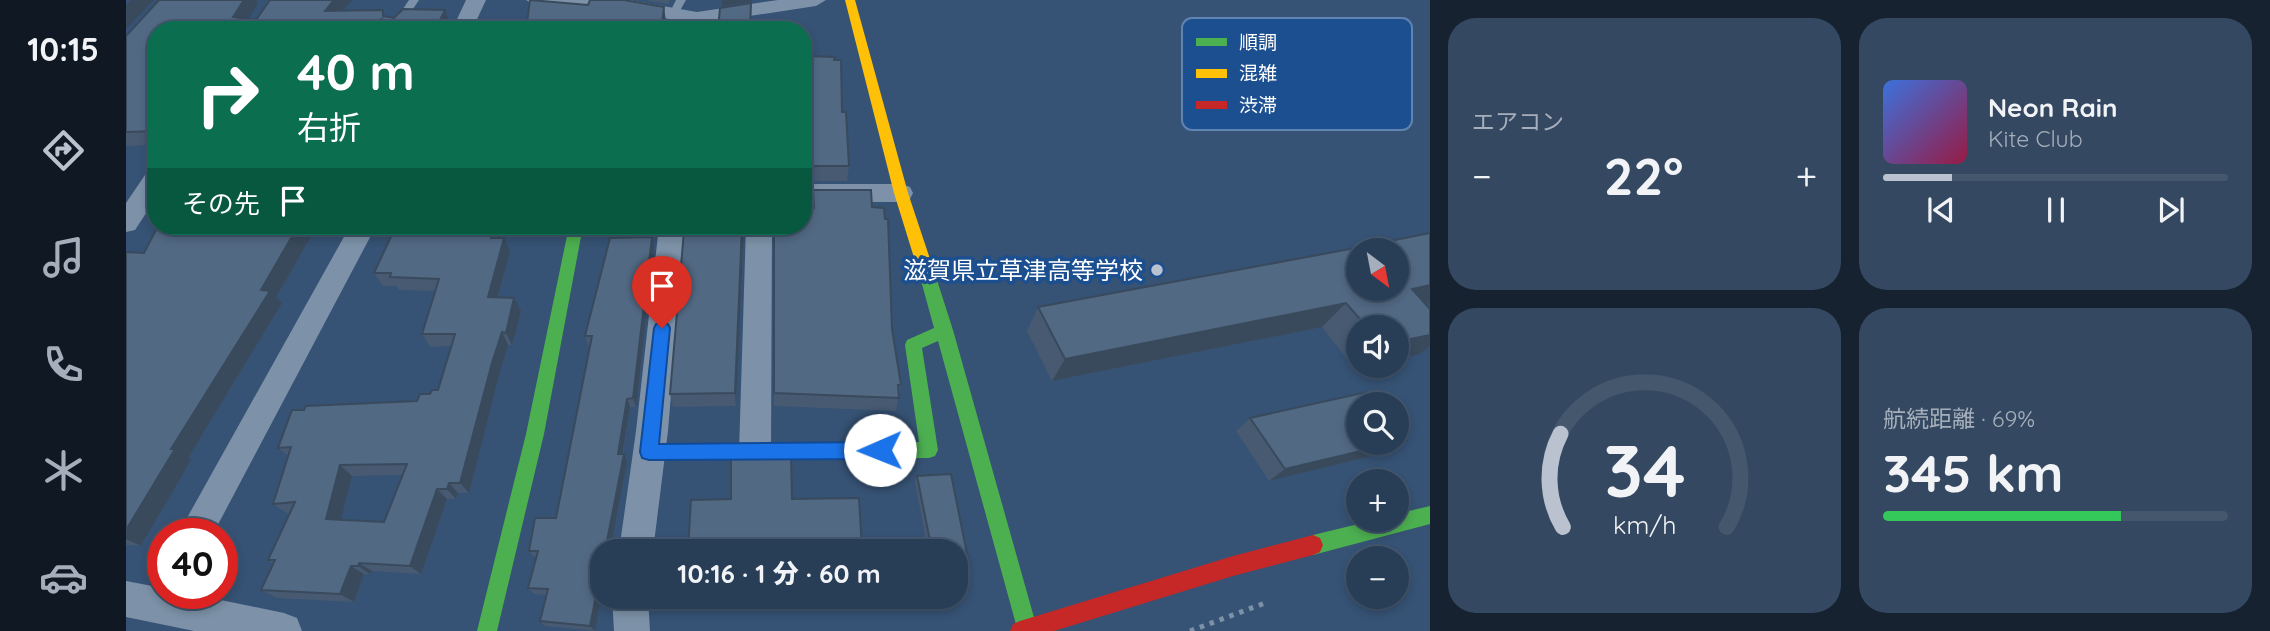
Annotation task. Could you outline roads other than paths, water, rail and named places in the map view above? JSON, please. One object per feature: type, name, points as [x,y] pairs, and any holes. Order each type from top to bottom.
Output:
[{"type":"street","points":[[466,21],[477,0]]},
{"type":"street","points":[[536,0],[678,6],[693,21]]},
{"type":"street","points":[[710,21],[816,0]]},
{"type":"street","points":[[850,0],[901,193],[945,330],[1024,630],[1233,566],[1430,515]]},
{"type":"street","points":[[616,21],[620,5]]},
{"type":"street","points":[[773,8],[774,21]]},
{"type":"street","points":[[812,193],[901,193]]},
{"type":"street","points":[[135,218],[147,195]]},
{"type":"street","points":[[204,518],[358,235]]},
{"type":"street","points":[[487,631],[535,434],[574,235]]},
{"type":"street","points":[[638,539],[671,235]]},
{"type":"street","points":[[755,452],[760,235]]},
{"type":"street","points":[[649,452],[929,450],[914,345],[945,330]]},
{"type":"street","points":[[190,609],[284,631]]},
{"type":"street","points":[[631,609],[632,631]]},
{"type":"lane","points":[[399,21],[414,0]]},
{"type":"place","name":"滋賀県立草津高等学校","points":[[1157,270]]}]
